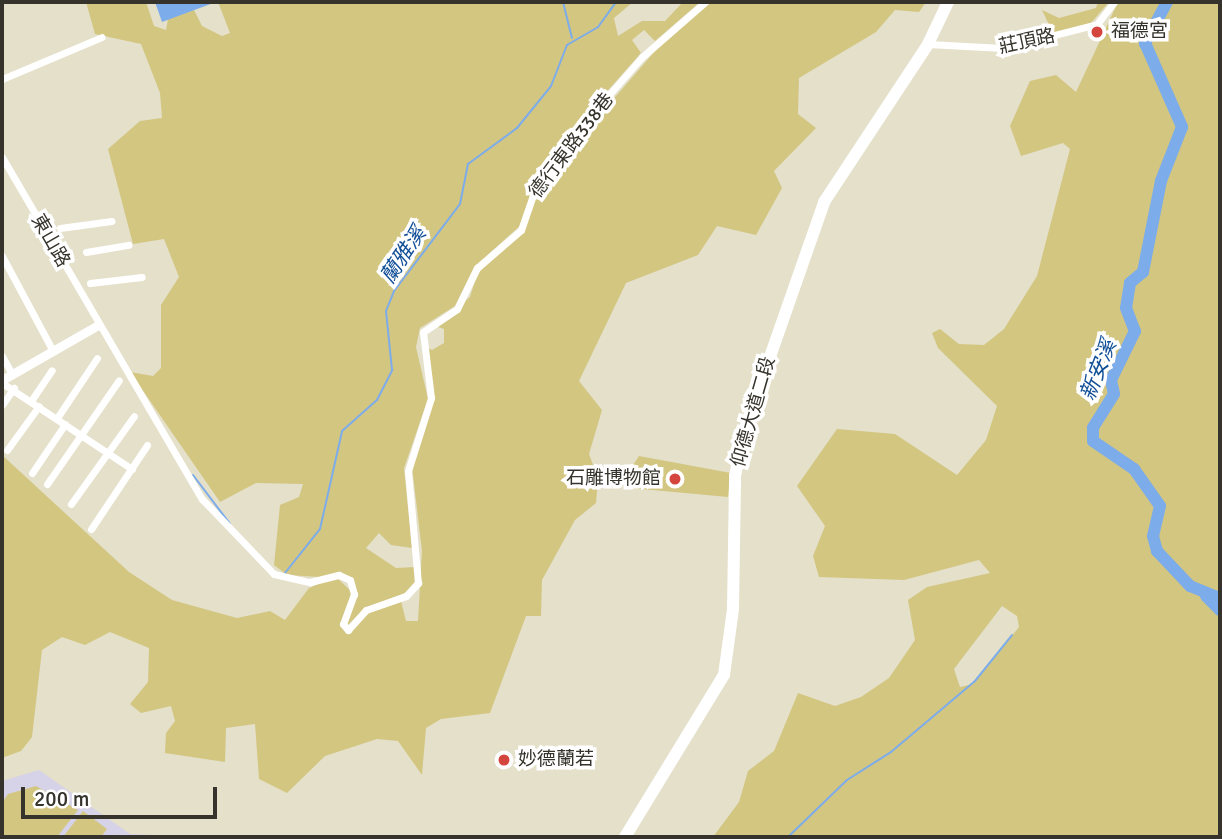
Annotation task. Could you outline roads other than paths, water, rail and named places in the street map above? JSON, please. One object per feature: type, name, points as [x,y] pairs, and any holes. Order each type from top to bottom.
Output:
[{"type":"main road","name":"仰德大道二段","points":[[625,837],[724,675],[733,609],[735,476],[744,431],[824,202],[928,44],[948,2]]},
{"type":"street","name":"德行東路338巷","points":[[98,325],[202,499],[256,562],[299,580],[347,578],[354,590],[346,630],[370,608],[416,588],[408,471],[431,398],[423,332],[457,309],[477,268],[521,230],[533,196],[594,112],[642,57],[705,2]]},
{"type":"street","name":"莊頂路","points":[[928,44],[1003,48],[1097,24],[1114,2]]},
{"type":"street","points":[[2,79],[102,37]]},
{"type":"street","name":"東山路","points":[[2,157],[98,325]]},
{"type":"street","points":[[60,228],[112,221]]},
{"type":"street","points":[[86,252],[128,245]]},
{"type":"street","points":[[2,256],[53,351]]},
{"type":"street","points":[[90,284],[142,277]]},
{"type":"street","points":[[98,325],[2,382],[132,469]]},
{"type":"street","points":[[2,356],[12,374]]},
{"type":"street","points":[[57,418],[97,358]]},
{"type":"street","points":[[31,401],[52,370]]},
{"type":"street","points":[[47,484],[118,380]]},
{"type":"street","points":[[2,405],[14,388]]},
{"type":"street","points":[[7,450],[39,407]]},
{"type":"street","points":[[71,504],[134,416]]},
{"type":"street","points":[[32,472],[65,424]]},
{"type":"street","points":[[91,529],[147,445]]},
{"type":"water","points":[[155,2],[216,2],[162,22]]},
{"type":"waterway","name":"蘭雅溪","points":[[563,2],[572,38]]},
{"type":"waterway","name":"蘭雅溪","points":[[285,573],[320,529],[342,431],[377,400],[392,370],[386,311],[394,291],[460,204],[468,164],[517,128],[551,86],[567,45],[598,27],[616,2]]},
{"type":"waterway","name":"新安溪","points":[[1167,2],[1145,43],[1182,127],[1161,181],[1143,272],[1130,283],[1126,308],[1135,331],[1111,380],[1114,394],[1093,428],[1093,441],[1134,469],[1160,506],[1153,536],[1157,551],[1190,586],[1220,598]]},
{"type":"waterway","name":"蘭雅溪","points":[[193,475],[230,524]]},
{"type":"waterway","name":"新安溪","points":[[1206,596],[1220,610]]},
{"type":"waterway","points":[[788,837],[847,780],[891,752],[975,681],[1012,635]]},
{"type":"place","name":"福德宮","points":[[1097,32]]},
{"type":"place","name":"石雕博物館","points":[[675,479]]},
{"type":"place","name":"妙德蘭若","points":[[504,760]]}]
